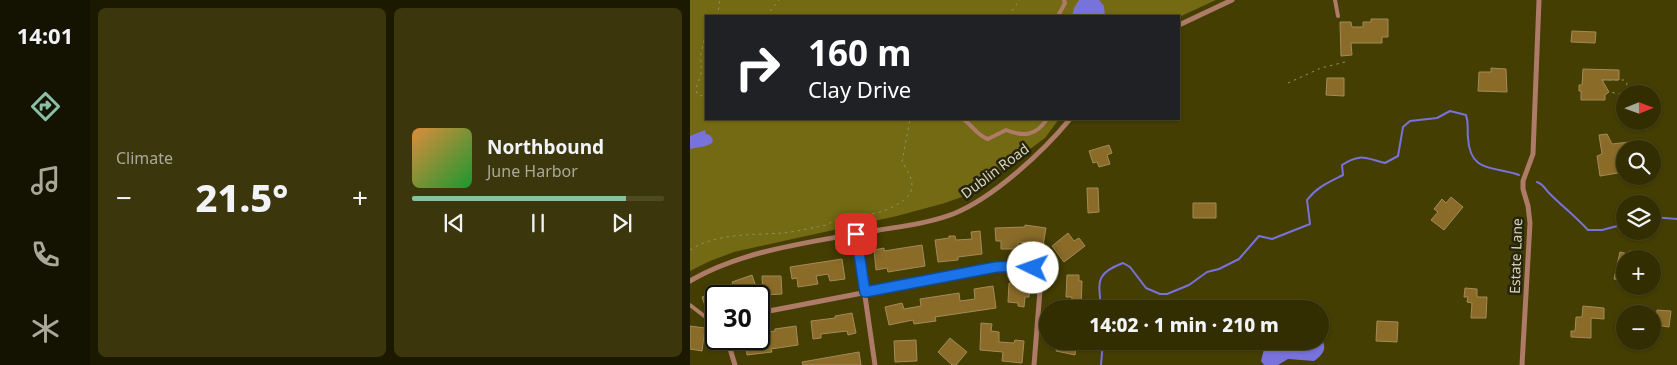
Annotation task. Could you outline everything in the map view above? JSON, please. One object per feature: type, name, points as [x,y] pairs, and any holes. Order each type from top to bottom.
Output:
[{"type":"street","points":[[1180,25],[1232,0]]},
{"type":"street","name":"Estate Lane","points":[[1522,365],[1530,223],[1523,181],[1533,154],[1539,0]]},
{"type":"street","name":"Dublin Road","points":[[690,281],[720,265],[747,256],[856,234],[924,223],[962,210],[1016,173],[1045,147],[1069,120]]},
{"type":"street","points":[[856,234],[875,365]]},
{"type":"street","points":[[770,311],[996,267],[1024,266],[1038,270],[1041,278],[1034,365]]},
{"type":"street","points":[[730,350],[735,365]]},
{"type":"lane","points":[[1335,0],[1338,16]]},
{"type":"lane","points":[[1059,15],[1066,1]]},
{"type":"lane","points":[[964,120],[984,138],[988,139],[1006,130],[1023,135],[1034,132],[1041,128],[1046,120]]},
{"type":"lane","points":[[690,305],[705,317]]},
{"type":"path","points":[[716,15],[720,0]]},
{"type":"path","points":[[767,15],[779,0]]},
{"type":"path","points":[[1009,15],[1020,0]]},
{"type":"path","points":[[705,38],[701,56],[702,65],[696,88],[697,94],[700,96],[705,94]]},
{"type":"path","points":[[1288,83],[1321,68],[1345,62]]},
{"type":"path","points":[[1602,80],[1624,80],[1627,83],[1626,89],[1620,94],[1609,92]]},
{"type":"path","points":[[690,250],[720,238],[785,232],[815,227],[828,224],[850,214],[869,214],[893,207],[912,190],[909,173],[902,162],[910,120]]},
{"type":"shaded area","points":[[690,0],[1216,0],[1180,17],[1180,15],[705,15],[705,120],[1058,120],[1045,138],[967,195],[897,216],[734,252],[690,271]]},
{"type":"shaded area","points":[[1079,0],[1099,0],[1104,6],[1105,15],[1072,15]]},
{"type":"shaded area","points":[[705,130],[706,134],[710,135],[713,140],[712,143],[690,149],[690,136]]},
{"type":"shaded area","points":[[1264,350],[1324,350],[1314,361],[1288,359],[1278,365],[1264,365],[1261,361]]},
{"type":"building","points":[[1371,19],[1388,19],[1388,37],[1382,37],[1382,43],[1351,43],[1352,55],[1341,56],[1340,22],[1351,22],[1352,27],[1363,27],[1363,22],[1371,22]]},
{"type":"building","points":[[1572,31],[1596,32],[1595,43],[1571,42]]},
{"type":"building","points":[[1491,68],[1506,69],[1507,92],[1478,91],[1479,72],[1491,72]]},
{"type":"building","points":[[1583,69],[1619,70],[1619,80],[1602,80],[1609,92],[1605,95],[1605,100],[1581,100],[1579,85],[1582,85]]},
{"type":"building","points":[[1327,78],[1344,78],[1344,96],[1326,95]]},
{"type":"building","points":[[1607,134],[1612,144],[1616,144],[1616,173],[1600,176],[1597,156],[1602,154],[1599,135]]},
{"type":"building","points":[[1109,145],[1112,153],[1107,155],[1110,164],[1099,167],[1097,162],[1093,163],[1089,151]]},
{"type":"building","points":[[1087,188],[1098,188],[1099,212],[1088,213]]},
{"type":"building","points":[[1451,197],[1463,207],[1444,230],[1431,220],[1438,212],[1434,209],[1442,199],[1446,203]]},
{"type":"building","points":[[1193,203],[1216,203],[1216,218],[1193,218]]},
{"type":"building","points":[[1025,225],[1046,228],[1043,246],[1018,242],[1018,249],[1001,249],[1001,241],[996,241],[995,228],[1025,227]]},
{"type":"building","points":[[980,231],[982,254],[958,257],[958,260],[938,262],[935,240],[949,238],[949,236],[955,236],[956,240],[972,239],[971,232]]},
{"type":"building","points":[[1068,233],[1074,241],[1079,238],[1085,246],[1064,262],[1052,246]]},
{"type":"building","points":[[922,245],[925,266],[888,272],[887,268],[876,270],[874,250],[884,248],[884,251]]},
{"type":"building","points":[[842,259],[845,279],[830,281],[828,274],[816,276],[818,284],[798,287],[797,278],[792,279],[790,267]]},
{"type":"building","points":[[752,275],[755,285],[733,285],[732,282]]},
{"type":"building","points":[[1067,275],[1079,275],[1079,281],[1082,281],[1081,300],[1072,300],[1072,297],[1066,297]]},
{"type":"building","points":[[762,276],[781,276],[782,294],[770,295],[770,285],[762,285]]},
{"type":"building","points":[[1009,283],[1030,285],[1029,297],[1025,297],[1024,307],[1018,306],[1018,303],[1008,302]]},
{"type":"building","points":[[993,286],[996,308],[935,317],[936,321],[914,324],[913,320],[889,325],[885,307],[902,303],[904,309],[921,306],[920,299],[959,293],[960,301],[975,299],[974,289]]},
{"type":"building","points":[[1465,288],[1477,289],[1477,297],[1487,297],[1486,318],[1471,318],[1472,303],[1467,302],[1468,297],[1464,297]]},
{"type":"building","points":[[1583,306],[1604,308],[1604,319],[1591,318],[1591,338],[1571,337],[1571,331],[1575,331],[1576,317],[1582,317]]},
{"type":"building","points":[[1661,310],[1671,311],[1669,327],[1661,326]]},
{"type":"building","points":[[852,313],[856,333],[848,335],[847,331],[821,334],[821,338],[813,339],[811,321],[835,318],[835,316]]},
{"type":"building","points":[[1377,321],[1398,322],[1397,342],[1376,341]]},
{"type":"building","points":[[981,323],[992,324],[991,331],[999,332],[999,342],[1014,343],[1015,340],[1024,341],[1022,363],[1002,361],[1003,352],[980,350]]},
{"type":"building","points":[[690,326],[705,328],[702,351],[690,349]]},
{"type":"building","points":[[796,326],[798,345],[771,349],[772,352],[747,355],[746,350],[770,350],[770,332],[775,331],[775,329]]},
{"type":"building","points":[[950,338],[967,352],[956,365],[952,365],[938,352]]},
{"type":"building","points":[[916,340],[917,361],[895,362],[894,341]]},
{"type":"building","points":[[1056,350],[1076,350],[1075,355]]},
{"type":"building","points":[[859,352],[861,365],[803,365],[802,362]]},
{"type":"waterway","points":[[1100,300],[1099,285],[1103,275],[1123,263],[1130,267],[1146,288],[1160,294],[1167,294],[1189,285],[1207,272],[1219,269],[1239,259],[1259,236],[1272,239],[1310,224],[1307,200],[1311,195],[1324,185],[1343,175],[1342,165],[1348,161],[1367,158],[1385,163],[1398,156],[1403,127],[1410,121],[1437,118],[1450,111],[1466,115],[1470,149],[1478,163],[1492,169],[1519,175]]},
{"type":"waterway","points":[[1537,182],[1588,230],[1602,230],[1616,226]]},
{"type":"waterway","points":[[1661,218],[1677,219]]},
{"type":"waterway","points":[[1101,365],[1102,350]]},
{"type":"route","points":[[856,234],[865,292],[996,267],[1024,266],[1033,268]]}]
